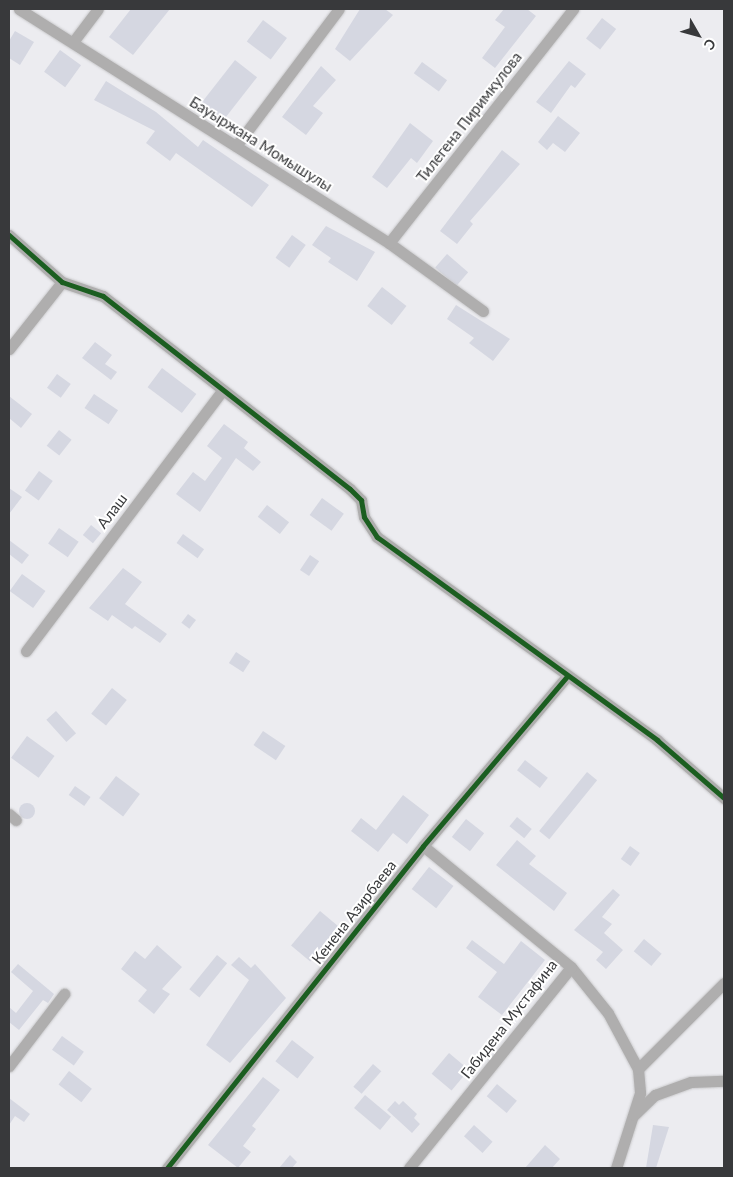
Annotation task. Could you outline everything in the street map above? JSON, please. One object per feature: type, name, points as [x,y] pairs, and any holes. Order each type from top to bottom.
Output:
[{"type":"street","name":"Бауыржана Момышулы","points":[[18,9],[389,243],[483,311]]},
{"type":"street","points":[[73,42],[98,9]]},
{"type":"street","points":[[236,146],[340,9]]},
{"type":"street","name":"Тилегена Пиримкулова","points":[[389,243],[573,9]]},
{"type":"street","points":[[9,235],[62,282],[103,296],[350,490],[361,500],[364,517],[377,538],[657,740],[724,798]]},
{"type":"street","points":[[9,349],[62,282]]},
{"type":"street","name":"Алаш","points":[[26,651],[223,390]]},
{"type":"street","name":"Кенена Азирбаева","points":[[167,1168],[422,846],[566,676]]},
{"type":"street","name":"Габидена Мустафина","points":[[410,1168],[572,967],[422,846]]},
{"type":"street","points":[[572,967],[608,1013],[638,1069],[640,1093],[616,1168]]},
{"type":"street","points":[[638,1069],[724,983]]},
{"type":"street","points":[[9,1066],[64,994]]},
{"type":"street","points":[[633,1116],[655,1095],[691,1082],[724,1081]]},
{"type":"building","points":[[131,9],[170,9],[133,55],[109,37]]},
{"type":"building","points":[[360,9],[385,9],[393,15],[350,61],[335,49]]},
{"type":"building","points":[[504,9],[527,9],[536,16],[495,68],[482,58],[505,27],[495,20]]},
{"type":"building","points":[[602,18],[616,29],[600,50],[586,38]]},
{"type":"building","points":[[263,20],[287,38],[271,60],[247,42]]},
{"type":"building","points":[[15,31],[34,42],[20,65],[9,58],[9,41]]},
{"type":"building","points":[[60,50],[81,65],[65,87],[44,72]]},
{"type":"building","points":[[235,60],[257,77],[223,121],[201,103]]},
{"type":"building","points":[[569,61],[586,74],[575,88],[571,85],[551,113],[536,102]]},
{"type":"building","points":[[422,62],[447,80],[439,92],[414,73]]},
{"type":"building","points":[[321,66],[336,80],[313,106],[323,113],[306,135],[282,117]]},
{"type":"building","points":[[106,81],[156,112],[198,147],[203,140],[269,185],[252,207],[176,153],[170,161],[146,143],[155,131],[94,100]]},
{"type":"building","points":[[558,116],[580,133],[565,152],[553,143],[547,150],[538,142]]},
{"type":"building","points":[[410,123],[433,141],[417,163],[411,158],[387,188],[372,177]]},
{"type":"building","points":[[502,150],[520,164],[470,221],[473,224],[457,244],[440,231]]},
{"type":"building","points":[[326,226],[375,252],[357,281],[328,262],[331,258],[312,245]]},
{"type":"building","points":[[292,235],[306,245],[289,268],[276,258]]},
{"type":"building","points":[[447,254],[468,272],[456,286],[435,268]]},
{"type":"building","points":[[382,287],[406,306],[392,325],[367,306]]},
{"type":"building","points":[[456,305],[510,339],[493,361],[469,343],[474,338],[447,319]]},
{"type":"building","points":[[95,342],[112,355],[105,364],[117,372],[111,380],[82,358]]},
{"type":"building","points":[[162,368],[196,394],[182,413],[148,387]]},
{"type":"building","points":[[57,374],[71,384],[61,398],[47,388]]},
{"type":"building","points":[[94,394],[118,410],[109,424],[84,408]]},
{"type":"building","points":[[9,396],[32,414],[21,428],[9,418]]},
{"type":"building","points":[[224,424],[248,442],[244,448],[261,462],[253,471],[236,458],[200,512],[176,494],[193,472],[205,481],[222,458],[207,446]]},
{"type":"building","points":[[59,430],[72,440],[59,456],[47,446]]},
{"type":"building","points":[[39,471],[53,481],[39,500],[25,490]]},
{"type":"building","points":[[9,488],[22,497],[9,514]]},
{"type":"building","points":[[322,498],[344,514],[331,531],[310,515]]},
{"type":"building","points":[[267,505],[289,522],[280,534],[258,517]]},
{"type":"building","points":[[91,525],[101,533],[93,543],[83,535]]},
{"type":"building","points":[[59,528],[79,542],[68,557],[48,544]]},
{"type":"building","points":[[183,534],[204,549],[198,558],[177,543]]},
{"type":"building","points":[[9,540],[29,555],[22,564],[9,554]]},
{"type":"building","points":[[310,555],[319,561],[309,576],[300,570]]},
{"type":"building","points":[[123,568],[142,582],[125,604],[167,634],[160,643],[135,626],[132,629],[112,615],[108,621],[89,608]]},
{"type":"building","points":[[22,574],[45,591],[33,608],[10,591]]},
{"type":"building","points":[[188,614],[196,620],[189,629],[181,623]]},
{"type":"building","points":[[236,652],[250,661],[243,672],[229,663]]},
{"type":"building","points":[[112,688],[127,700],[106,726],[91,714]]},
{"type":"building","points":[[56,711],[76,733],[66,742],[46,720]]},
{"type":"building","points":[[263,731],[285,746],[276,760],[253,745]]},
{"type":"building","points":[[27,736],[55,756],[39,778],[11,758]]},
{"type":"building","points":[[525,760],[548,778],[540,788],[517,770]]},
{"type":"building","points":[[587,772],[597,780],[549,839],[539,831]]},
{"type":"building","points":[[116,776],[140,794],[123,816],[99,798]]},
{"type":"building","points":[[75,786],[91,797],[84,806],[69,795]]},
{"type":"building","points":[[403,795],[429,815],[407,844],[393,833],[378,852],[351,831],[361,818],[376,830]]},
{"type":"building","points":[[27,803],[33,805],[35,811],[33,817],[27,819],[21,817],[19,811],[21,805]]},
{"type":"building","points":[[517,817],[532,829],[524,838],[509,826]]},
{"type":"building","points":[[466,819],[484,833],[470,851],[452,837]]},
{"type":"building","points":[[517,840],[536,856],[529,864],[567,893],[554,911],[496,865]]},
{"type":"building","points":[[630,846],[640,853],[631,866],[621,859]]},
{"type":"building","points":[[429,867],[453,886],[436,908],[412,889]]},
{"type":"building","points":[[613,889],[620,895],[602,917],[612,924],[604,933],[623,950],[606,969],[596,960],[603,952],[574,930]]},
{"type":"building","points":[[320,911],[339,927],[310,962],[291,945]]},
{"type":"building","points":[[644,939],[662,954],[651,966],[634,951]]},
{"type":"building","points":[[472,940],[504,964],[521,941],[545,960],[502,1015],[478,997],[497,972],[466,948]]},
{"type":"building","points":[[157,945],[182,967],[162,989],[170,994],[154,1014],[138,1001],[147,990],[121,969],[135,951],[145,959]]},
{"type":"building","points":[[217,955],[227,963],[199,997],[189,989]]},
{"type":"building","points":[[239,957],[251,968],[255,964],[286,998],[230,1063],[206,1045],[249,980],[231,965]]},
{"type":"building","points":[[18,964],[54,994],[48,1003],[43,1000],[19,1030],[9,1022],[9,1007],[16,1013],[33,991],[11,972]]},
{"type":"building","points":[[62,1036],[84,1052],[74,1066],[52,1050]]},
{"type":"building","points":[[292,1040],[314,1057],[297,1079],[275,1061]]},
{"type":"building","points":[[449,1053],[469,1070],[452,1090],[432,1074]]},
{"type":"building","points":[[373,1064],[381,1071],[362,1094],[353,1087]]},
{"type":"building","points":[[69,1071],[92,1089],[81,1102],[59,1084]]},
{"type":"building","points":[[263,1077],[280,1090],[252,1126],[256,1129],[243,1146],[251,1152],[238,1168],[208,1145]]},
{"type":"building","points":[[497,1084],[517,1101],[507,1113],[487,1096]]},
{"type":"building","points":[[365,1095],[391,1117],[380,1130],[354,1108]]},
{"type":"building","points":[[9,1098],[30,1114],[24,1122],[15,1116],[9,1125]]},
{"type":"building","points":[[395,1101],[399,1105],[403,1101],[417,1114],[414,1118],[420,1124],[412,1133],[387,1110]]},
{"type":"building","points":[[474,1125],[493,1142],[483,1153],[464,1136]]},
{"type":"building","points":[[653,1125],[669,1127],[656,1168],[646,1168]]},
{"type":"building","points":[[545,1145],[560,1159],[552,1168],[525,1168]]},
{"type":"building","points":[[290,1155],[297,1162],[292,1168],[279,1168]]},
{"type":"cycle path","points":[[9,235],[62,282],[103,296],[350,489],[361,500],[364,517],[377,537],[657,740],[724,798]]},
{"type":"cycle path","points":[[167,1168],[423,846],[567,676]]}]
